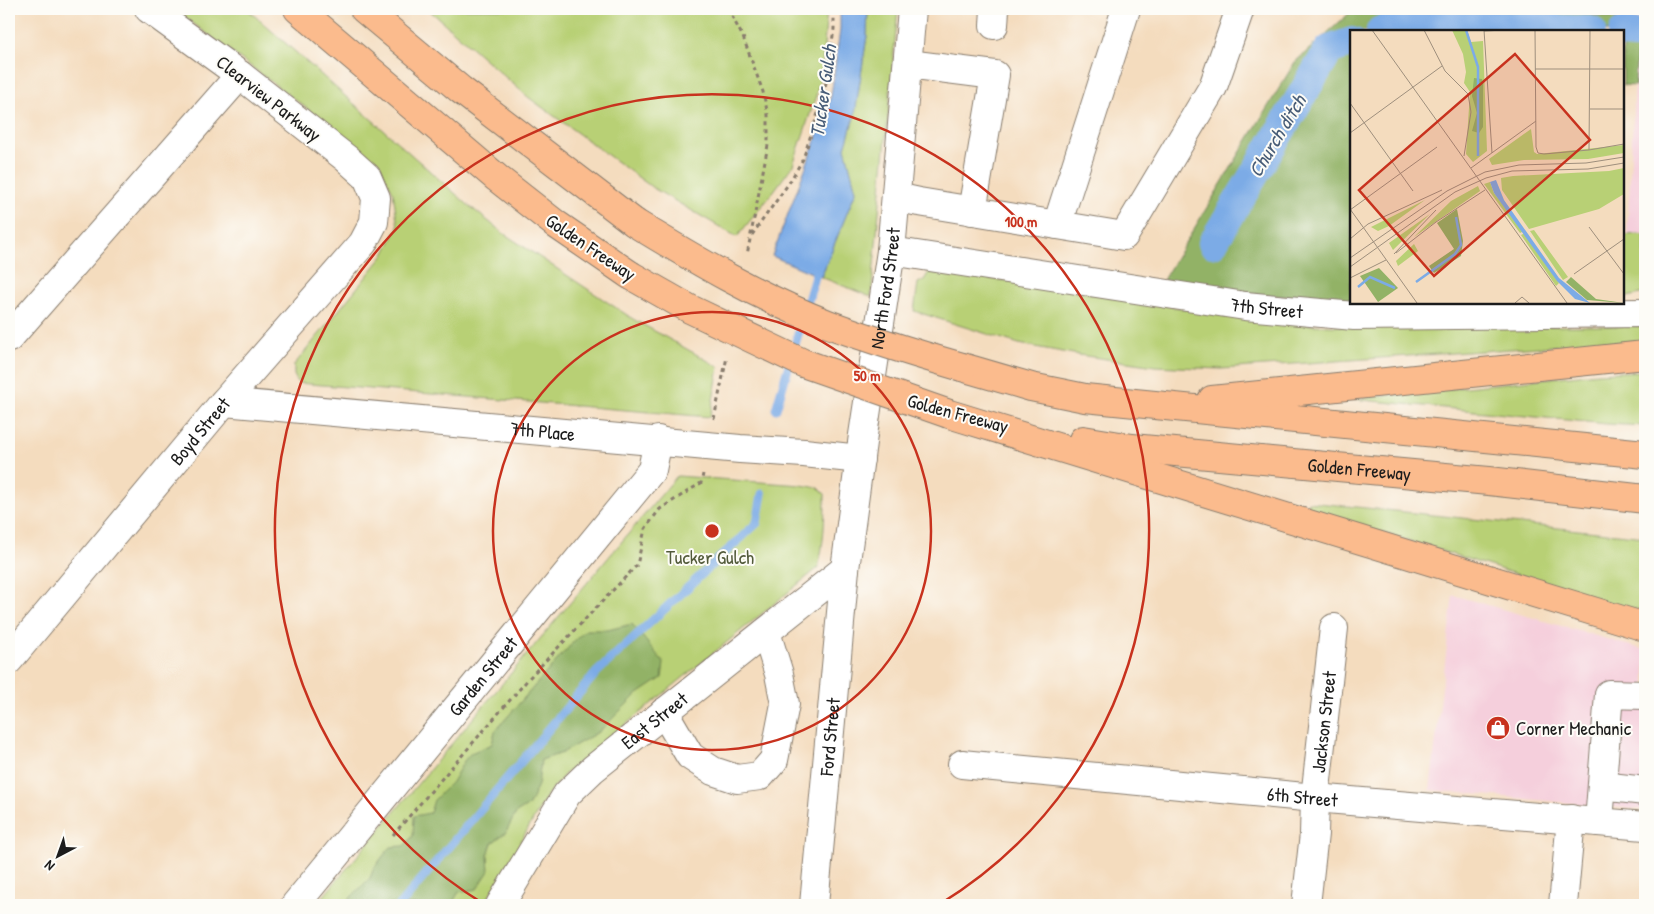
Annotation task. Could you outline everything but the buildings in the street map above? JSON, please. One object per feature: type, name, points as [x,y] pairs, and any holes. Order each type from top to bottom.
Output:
[{"type":"highway","name":"Golden Freeway","points":[[298,9],[497,178],[557,225],[630,275],[690,309],[803,363],[949,414],[1033,432],[1132,448],[1489,481],[1645,499]]},
{"type":"highway","points":[[364,9],[461,90],[635,223],[705,265],[765,296],[826,323],[887,344],[1031,387],[1085,398],[1645,454]]},
{"type":"highway","points":[[1152,406],[1645,355]]},
{"type":"highway","points":[[949,414],[1645,626]]},
{"type":"street","name":"Clearview Parkway","points":[[149,9],[240,74],[347,159],[367,177],[376,198]]},
{"type":"street","points":[[912,9],[908,64],[995,75],[972,211]]},
{"type":"street","points":[[1057,225],[1126,9]]},
{"type":"street","points":[[896,197],[1124,236],[1213,87],[1240,9]]},
{"type":"street","name":"North Ford Street","points":[[845,570],[891,251],[908,64]]},
{"type":"street","points":[[9,338],[240,74]]},
{"type":"street","name":"Boyd Street","points":[[9,660],[224,402],[364,242],[374,222],[376,198]]},
{"type":"street","name":"7th Street","points":[[891,251],[1245,306],[1354,316],[1645,313]]},
{"type":"street","name":"7th Place","points":[[224,402],[860,459]]},
{"type":"street","name":"Garden Street","points":[[295,905],[652,470],[658,440]]},
{"type":"street","name":"East Street","points":[[500,905],[567,794],[593,769],[845,570]]},
{"type":"street","name":"Ford Street","points":[[814,905],[845,570]]},
{"type":"street","name":"Jackson Street","points":[[1306,905],[1314,834],[1315,798],[1334,628]]},
{"type":"street","points":[[664,712],[690,756],[713,771],[737,779],[760,776],[774,760],[785,704],[779,674],[766,632]]},
{"type":"street","points":[[1599,822],[1609,694],[1645,695]]},
{"type":"street","name":"6th Street","points":[[962,764],[1315,798],[1645,826]]},
{"type":"street","points":[[1602,786],[1645,791]]},
{"type":"street","points":[[1563,905],[1571,819]]},
{"type":"path","points":[[728,9],[743,37],[763,92],[768,115],[768,145],[751,238],[789,184],[803,158],[824,95],[834,29],[834,9]]},
{"type":"shaded area","points":[[1638,23],[1645,24],[1645,235],[1627,236]]},
{"type":"shaded area","points":[[1453,595],[1645,650],[1645,810],[1430,790]]},
{"type":"green space","points":[[174,9],[247,9],[467,204],[503,233],[633,319],[719,367],[710,417],[298,383],[294,375],[294,365],[384,255],[398,227],[393,192],[380,167],[353,143]]},
{"type":"green space","points":[[428,9],[827,9],[822,70],[816,96],[793,165],[737,237],[653,188],[528,97]]},
{"type":"green space","points":[[868,9],[898,9],[871,297],[821,277],[856,191],[845,148],[855,114],[867,36]]},
{"type":"green space","points":[[1354,9],[1560,9],[1638,23],[1635,86],[1624,85],[1624,30],[1350,30],[1350,300],[1263,295],[1163,280],[1295,62]]},
{"type":"green space","points":[[1624,235],[1645,235],[1645,293],[1624,298]]},
{"type":"green space","points":[[929,272],[1035,284],[1266,322],[1331,326],[1645,326],[1645,341],[1221,369],[1155,366],[1019,344],[914,311],[918,283],[924,280]]},
{"type":"green space","points":[[1645,371],[1645,426],[1607,424],[1353,399],[1598,373]]},
{"type":"green space","name":"Tucker Gulch","points":[[677,476],[819,488],[825,494],[825,503],[823,541],[818,568],[566,773],[548,794],[484,905],[316,905]]},
{"type":"green space","points":[[1308,502],[1645,537],[1645,611],[1622,607],[1306,509]]},
{"type":"green space","points":[[632,624],[664,663],[662,678],[635,696],[600,731],[562,753],[541,760],[538,785],[529,805],[516,813],[506,832],[492,843],[488,855],[489,871],[477,889],[459,892],[451,905],[347,905],[351,897],[370,878],[374,868],[387,851],[391,847],[404,846],[413,836],[414,816],[430,813],[434,800],[452,782],[464,761],[471,753],[492,744],[495,731],[575,640],[586,630],[608,630]]},
{"type":"water","name":"Tucker Gulch","points":[[840,9],[868,9],[867,36],[855,114],[845,148],[856,191],[821,277],[772,256],[831,96],[840,30]]},
{"type":"waterway","name":"Church ditch","points":[[1384,30],[1411,21],[1573,30]]},
{"type":"waterway","name":"Church ditch","points":[[1624,33],[1645,35]]},
{"type":"waterway","name":"Church ditch","points":[[1213,243],[1329,50],[1350,43]]},
{"type":"waterway","name":"Tucker Gulch","points":[[776,409],[819,263]]},
{"type":"waterway","name":"Tucker Gulch","points":[[400,905],[597,672],[757,523],[762,494]]},
{"type":"place","name":"Corner Mechanic","points":[[1498,728]]}]
